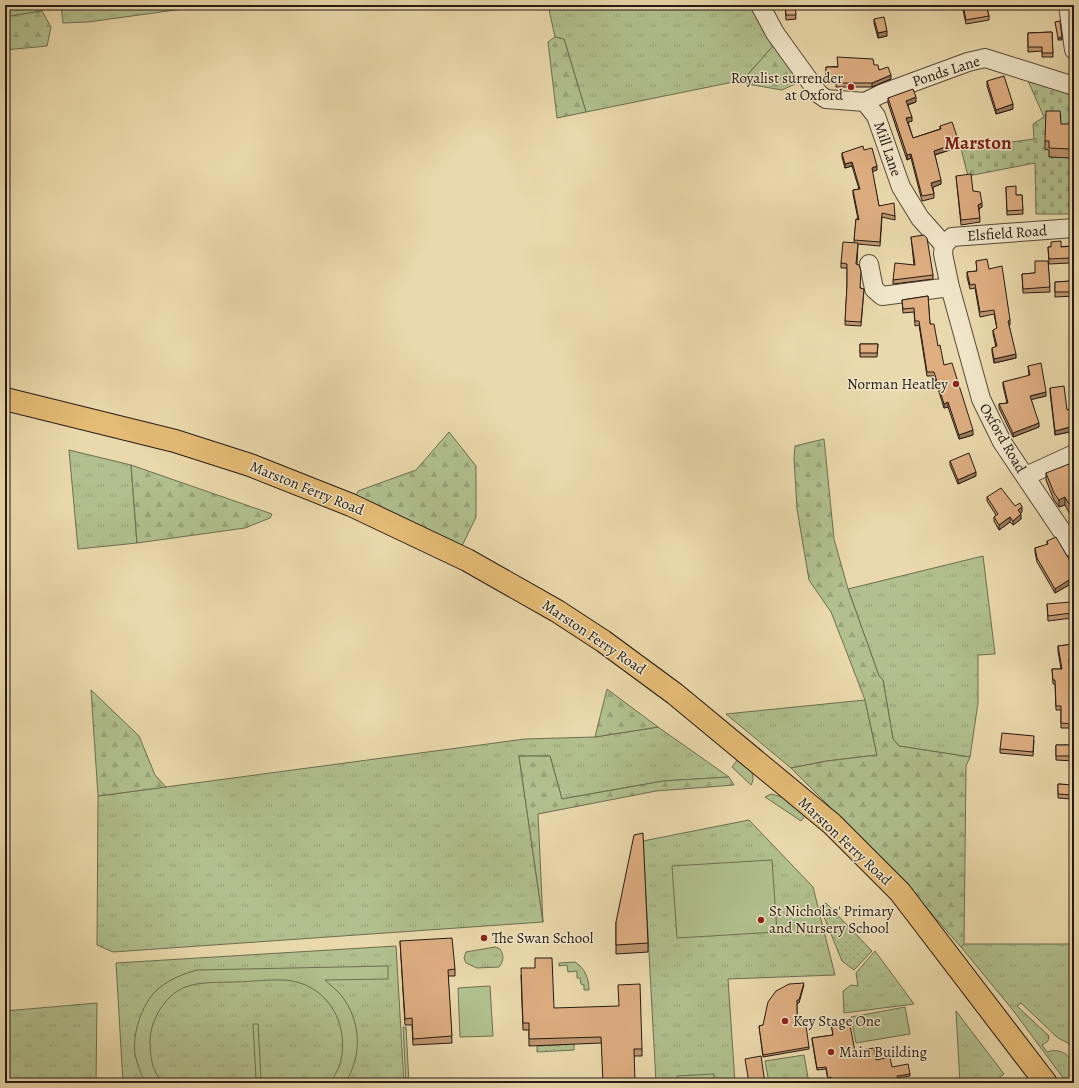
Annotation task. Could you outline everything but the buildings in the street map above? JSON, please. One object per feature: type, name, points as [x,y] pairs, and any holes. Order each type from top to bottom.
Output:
[{"type":"main road","name":"Marston Ferry Road","points":[[5,399],[175,441],[257,468],[351,505],[430,542],[501,578],[557,611],[603,641],[675,694],[832,824],[900,892],[1046,1083]]},
{"type":"street","points":[[760,5],[775,33],[818,94],[826,99],[865,102]]},
{"type":"street","points":[[1068,5],[1074,50]]},
{"type":"street","name":"Ponds Lane","points":[[865,102],[881,94],[968,62],[985,58],[1074,86]]},
{"type":"street","name":"Mill Lane","points":[[865,102],[876,116],[901,187],[920,218],[944,245]]},
{"type":"street","name":"Elsfield Road","points":[[944,245],[952,237],[1074,228]]},
{"type":"street","name":"Oxford Road","points":[[944,245],[943,254],[950,287],[981,399],[1002,442],[1074,549]]},
{"type":"street","points":[[869,264],[874,289],[882,296],[950,287]]},
{"type":"street","points":[[1026,476],[1074,454]]},
{"type":"green space","points":[[5,5],[41,5],[42,11],[5,17]]},
{"type":"green space","points":[[61,5],[212,5],[88,22],[63,23]]},
{"type":"green space","points":[[548,5],[750,5],[773,46],[743,80],[586,112],[564,39],[555,37]]},
{"type":"green space","points":[[42,11],[51,27],[47,46],[5,50],[5,17]]},
{"type":"green space","points":[[555,37],[564,39],[586,112],[557,118],[548,42]]},
{"type":"green space","points":[[779,39],[806,79],[782,90],[747,84],[743,80]]},
{"type":"green space","points":[[1025,74],[1074,91],[1074,214],[1036,214],[1035,163],[968,176],[961,149],[1034,139],[1033,124],[1044,117]]},
{"type":"green space","points":[[449,432],[476,466],[476,517],[460,550],[355,499],[358,491],[416,470]]},
{"type":"green space","points":[[824,439],[834,539],[848,589],[879,676],[883,680],[893,739],[899,746],[970,757],[966,766],[964,944],[961,947],[892,869],[791,768],[827,761],[877,755],[865,700],[842,640],[831,612],[809,580],[797,509],[794,458],[795,446]]},
{"type":"green space","points":[[69,450],[131,465],[137,543],[78,549]]},
{"type":"green space","points":[[131,465],[272,514],[270,518],[245,528],[137,543]]},
{"type":"green space","points":[[983,556],[995,654],[978,655],[978,703],[970,757],[899,746],[893,739],[883,680],[879,676],[848,589]]},
{"type":"green space","points":[[607,689],[658,727],[595,737]]},
{"type":"green space","points":[[91,690],[139,736],[155,775],[166,787],[98,796]]},
{"type":"green space","points":[[865,700],[877,755],[827,761],[791,768],[726,714]]},
{"type":"green space","points":[[658,727],[729,777],[663,781],[562,799],[550,756],[519,756],[543,922],[113,952],[97,945],[98,796],[525,739],[595,737]]},
{"type":"green space","points":[[519,756],[550,756],[562,799],[663,781],[729,777],[734,785],[656,791],[538,814],[543,922]]},
{"type":"green space","points":[[738,759],[752,773],[753,781],[751,785],[732,767]]},
{"type":"green space","points":[[771,794],[782,797],[805,816],[801,821],[765,797]]},
{"type":"green space","points":[[749,820],[813,887],[835,975],[728,979],[735,1083],[656,1083],[643,841]]},
{"type":"green space","points":[[772,860],[777,932],[677,938],[672,866]]},
{"type":"green space","points":[[826,903],[872,951],[854,970],[842,961],[820,907]]},
{"type":"green space","points":[[964,944],[1074,944],[1074,1046],[1058,1038],[1021,1003],[1017,1006],[1049,1036],[1048,1041],[1042,1045],[1047,1052],[1059,1051],[1063,1052],[1069,1057],[1074,1066],[1074,1083],[1067,1083],[1012,1009],[961,947]]},
{"type":"green space","points":[[396,946],[404,1083],[123,1083],[116,963]]},
{"type":"green space","points":[[495,947],[500,949],[503,956],[503,960],[499,967],[477,968],[466,963],[464,958],[466,952]]},
{"type":"green space","points":[[875,951],[914,1004],[844,1013],[843,991],[851,985],[858,986],[856,973]]},
{"type":"green space","points":[[575,962],[586,974],[589,990],[584,990],[584,985],[581,984],[580,978],[577,978],[577,971],[568,972],[567,965],[559,966],[559,963]]},
{"type":"green space","points":[[388,966],[388,979],[325,980],[341,995],[348,1005],[356,1027],[357,1050],[355,1061],[345,1083],[330,1083],[340,1064],[342,1037],[334,1012],[327,1001],[306,985],[292,981],[279,980],[201,983],[185,987],[171,996],[163,1005],[156,1017],[150,1035],[152,1064],[156,1074],[163,1083],[145,1083],[138,1065],[134,1046],[139,1020],[146,1004],[156,991],[175,978],[197,970]]},
{"type":"green space","points":[[490,986],[493,1036],[460,1037],[458,988]]},
{"type":"green space","points":[[97,1003],[96,1083],[5,1083],[5,1011]]},
{"type":"green space","points":[[905,1007],[910,1034],[856,1043],[851,1017]]},
{"type":"green space","points":[[956,1011],[1004,1074],[993,1083],[960,1083]]},
{"type":"green space","points":[[253,1024],[258,1024],[261,1078],[256,1078]]},
{"type":"green space","points":[[403,1027],[406,1027],[409,1083],[406,1083]]},
{"type":"green space","points":[[574,1044],[574,1050],[537,1052],[537,1046]]},
{"type":"green space","points":[[804,1055],[809,1083],[769,1083],[765,1061]]},
{"type":"green space","points":[[714,1074],[714,1083],[677,1083],[677,1076]]},
{"type":"place","name":"Royalist surrender at Oxford","points":[[851,87]]},
{"type":"place","name":"Norman Heatley","points":[[956,384]]},
{"type":"place","name":"St Nicholas' Primary and Nursery School","points":[[761,920]]},
{"type":"place","name":"The Swan School","points":[[484,938]]},
{"type":"place","name":"Key Stage One","points":[[785,1021]]},
{"type":"place","name":"Main Building","points":[[831,1052]]},
{"type":"district","name":"Marston","points":[[978,142]]}]
